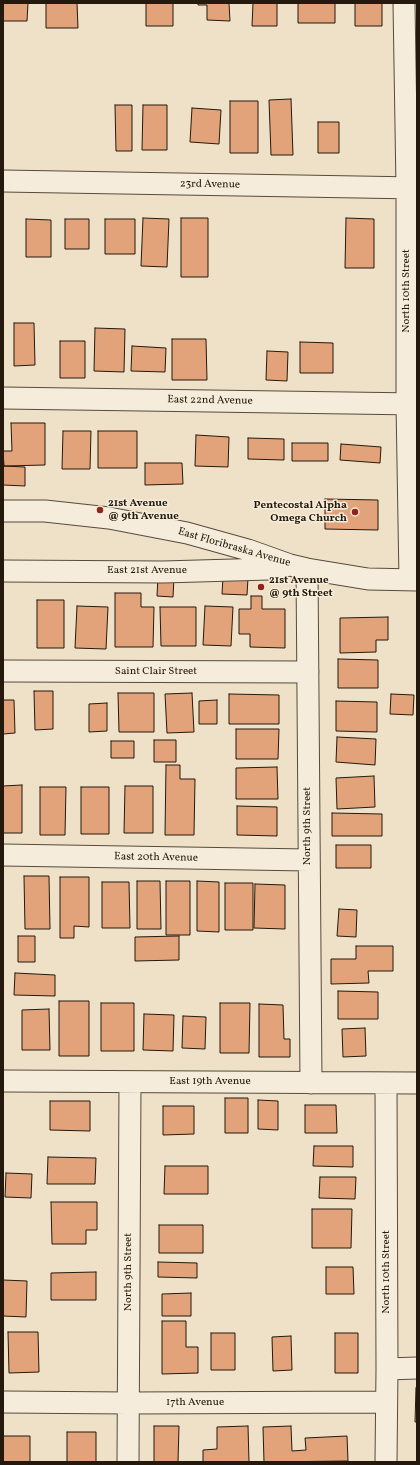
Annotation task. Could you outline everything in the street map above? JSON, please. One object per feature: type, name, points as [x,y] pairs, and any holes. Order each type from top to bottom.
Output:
[{"type":"street","name":"North 10th Street","points":[[404,3],[412,188],[414,580]]},
{"type":"street","name":"23rd Avenue","points":[[3,181],[412,188]]},
{"type":"street","name":"East 22nd Avenue","points":[[3,398],[412,404]]},
{"type":"street","name":"East Floribraska Avenue","points":[[3,511],[45,511],[109,518],[187,533],[248,550],[298,567],[368,579],[414,580]]},
{"type":"street","name":"East 21st Avenue","points":[[3,570],[163,572],[298,567]]},
{"type":"street","name":"North 9th Street","points":[[298,567],[308,672],[308,860],[311,1082]]},
{"type":"street","name":"Saint Clair Street","points":[[3,671],[308,672]]},
{"type":"street","name":"East 20th Avenue","points":[[3,855],[308,860]]},
{"type":"street","name":"East 19th Avenue","points":[[3,1081],[417,1083]]},
{"type":"street","name":"North 9th Street","points":[[128,1462],[130,1082]]},
{"type":"street","name":"North 10th Street","points":[[386,1083],[386,1462]]},
{"type":"street","points":[[387,1369],[417,1368]]},
{"type":"street","name":"17th Avenue","points":[[3,1402],[386,1402]]},
{"type":"building","points":[[3,3],[28,3],[27,21],[3,21]]},
{"type":"building","points":[[46,3],[77,3],[78,28],[46,28]]},
{"type":"building","points":[[146,3],[173,3],[173,26],[146,26]]},
{"type":"building","points":[[198,3],[229,3],[230,21],[207,20],[207,5],[198,5]]},
{"type":"building","points":[[253,3],[277,3],[277,26],[252,26]]},
{"type":"building","points":[[298,3],[335,3],[335,23],[298,23]]},
{"type":"building","points":[[355,3],[382,3],[382,26],[355,26]]},
{"type":"building","points":[[291,99],[293,155],[271,155],[269,100]]},
{"type":"building","points":[[230,101],[258,101],[258,153],[230,153]]},
{"type":"building","points":[[115,105],[132,105],[132,151],[116,151]]},
{"type":"building","points":[[143,105],[167,105],[167,150],[142,150]]},
{"type":"building","points":[[192,108],[221,110],[219,144],[190,142]]},
{"type":"building","points":[[318,122],[339,122],[339,153],[318,153]]},
{"type":"building","points":[[143,218],[169,219],[167,267],[141,266]]},
{"type":"building","points":[[181,218],[208,218],[208,277],[181,277]]},
{"type":"building","points":[[346,218],[374,219],[374,268],[345,268]]},
{"type":"building","points":[[26,219],[51,220],[51,257],[26,257]]},
{"type":"building","points":[[65,219],[89,219],[89,249],[65,249]]},
{"type":"building","points":[[105,219],[135,219],[135,254],[105,254]]},
{"type":"building","points":[[14,323],[34,323],[35,365],[14,366]]},
{"type":"building","points":[[95,328],[125,329],[124,372],[94,371]]},
{"type":"building","points":[[172,339],[206,339],[207,380],[172,380]]},
{"type":"building","points":[[60,341],[85,341],[85,378],[60,378]]},
{"type":"building","points":[[300,342],[333,343],[333,373],[300,373]]},
{"type":"building","points":[[132,346],[166,348],[165,372],[131,371]]},
{"type":"building","points":[[267,351],[288,352],[287,381],[266,380]]},
{"type":"building","points":[[11,423],[45,423],[45,465],[4,466],[3,451],[12,451]]},
{"type":"building","points":[[63,431],[91,431],[90,469],[62,469]]},
{"type":"building","points":[[98,431],[137,431],[137,468],[98,468]]},
{"type":"building","points":[[196,435],[229,437],[228,467],[195,466]]},
{"type":"building","points":[[248,438],[284,439],[284,460],[248,459]]},
{"type":"building","points":[[292,443],[328,443],[328,461],[292,461]]},
{"type":"building","points":[[341,444],[381,447],[380,463],[340,460]]},
{"type":"building","points":[[145,463],[182,463],[183,484],[145,485]]},
{"type":"building","points":[[3,466],[25,467],[25,486],[3,485]]},
{"type":"building","points":[[325,499],[378,500],[378,530],[325,529]]},
{"type":"building","points":[[158,576],[174,577],[173,597],[157,596]]},
{"type":"building","points":[[223,577],[248,578],[247,595],[222,594]]},
{"type":"building","points":[[115,593],[141,593],[141,607],[154,607],[153,647],[115,647]]},
{"type":"building","points":[[251,596],[262,596],[262,609],[285,609],[285,648],[250,647],[250,634],[239,634],[239,609],[251,609]]},
{"type":"building","points":[[37,600],[64,600],[64,648],[37,648]]},
{"type":"building","points":[[77,606],[108,607],[106,649],[75,648]]},
{"type":"building","points":[[205,606],[233,607],[231,646],[203,645]]},
{"type":"building","points":[[160,607],[196,607],[196,646],[161,646]]},
{"type":"building","points":[[388,617],[388,640],[376,640],[376,652],[340,653],[340,618]]},
{"type":"building","points":[[338,659],[378,660],[378,688],[338,688]]},
{"type":"building","points":[[34,691],[53,691],[53,729],[35,730]]},
{"type":"building","points":[[118,693],[154,693],[154,732],[119,732]]},
{"type":"building","points":[[192,693],[194,732],[167,733],[165,694]]},
{"type":"building","points":[[229,694],[279,695],[279,724],[229,724]]},
{"type":"building","points":[[391,694],[414,695],[413,715],[390,714]]},
{"type":"building","points":[[3,700],[14,700],[15,733],[3,734]]},
{"type":"building","points":[[217,700],[217,724],[199,724],[199,701]]},
{"type":"building","points":[[336,701],[377,702],[377,732],[336,731]]},
{"type":"building","points":[[107,703],[107,731],[89,732],[89,704]]},
{"type":"building","points":[[236,729],[279,729],[278,759],[236,759]]},
{"type":"building","points":[[337,737],[376,739],[375,765],[336,762]]},
{"type":"building","points":[[154,740],[176,740],[176,762],[154,762]]},
{"type":"building","points":[[111,741],[134,741],[134,758],[111,758]]},
{"type":"building","points":[[166,765],[180,765],[180,779],[195,779],[194,835],[165,835]]},
{"type":"building","points":[[277,767],[278,799],[236,799],[236,768]]},
{"type":"building","points":[[374,776],[375,807],[337,809],[336,778]]},
{"type":"building","points":[[22,785],[22,833],[3,833],[3,786]]},
{"type":"building","points":[[125,786],[153,786],[153,833],[124,833]]},
{"type":"building","points":[[40,787],[66,787],[65,835],[40,835]]},
{"type":"building","points":[[81,787],[109,787],[109,834],[81,834]]},
{"type":"building","points":[[237,806],[277,807],[277,836],[237,835]]},
{"type":"building","points":[[332,813],[382,814],[382,836],[332,836]]},
{"type":"building","points":[[336,845],[371,845],[371,868],[336,868]]},
{"type":"building","points":[[24,876],[49,876],[50,929],[25,929]]},
{"type":"building","points":[[60,877],[89,877],[89,927],[74,926],[74,938],[60,938]]},
{"type":"building","points":[[137,881],[160,881],[161,929],[137,929]]},
{"type":"building","points":[[166,881],[190,881],[190,935],[166,935]]},
{"type":"building","points":[[197,881],[219,882],[219,932],[197,931]]},
{"type":"building","points":[[102,882],[129,882],[130,928],[102,928]]},
{"type":"building","points":[[225,883],[253,883],[253,930],[225,930]]},
{"type":"building","points":[[255,884],[285,885],[285,929],[254,928]]},
{"type":"building","points":[[339,909],[357,910],[356,937],[337,936]]},
{"type":"building","points":[[18,936],[35,936],[35,962],[18,962]]},
{"type":"building","points":[[179,936],[179,960],[135,961],[135,937]]},
{"type":"building","points":[[356,946],[393,946],[393,971],[368,971],[369,983],[331,984],[331,959],[356,959]]},
{"type":"building","points":[[15,973],[55,975],[55,996],[14,995]]},
{"type":"building","points":[[338,991],[378,992],[378,1019],[338,1019]]},
{"type":"building","points":[[59,1001],[89,1001],[89,1056],[59,1056]]},
{"type":"building","points":[[101,1003],[134,1003],[134,1051],[101,1051]]},
{"type":"building","points":[[220,1003],[250,1003],[249,1053],[220,1053]]},
{"type":"building","points":[[259,1004],[283,1005],[284,1039],[290,1039],[290,1057],[259,1057]]},
{"type":"building","points":[[49,1009],[50,1050],[22,1050],[22,1010]]},
{"type":"building","points":[[144,1014],[174,1015],[173,1051],[143,1050]]},
{"type":"building","points":[[183,1016],[206,1017],[205,1049],[182,1048]]},
{"type":"building","points":[[365,1028],[366,1056],[343,1057],[342,1029]]},
{"type":"building","points":[[225,1098],[248,1098],[248,1133],[225,1133]]},
{"type":"building","points":[[258,1100],[278,1101],[278,1130],[258,1129]]},
{"type":"building","points":[[50,1101],[90,1101],[90,1131],[50,1130]]},
{"type":"building","points":[[305,1105],[336,1105],[337,1133],[305,1133]]},
{"type":"building","points":[[163,1106],[194,1106],[194,1134],[163,1135]]},
{"type":"building","points":[[314,1146],[353,1146],[353,1167],[313,1166]]},
{"type":"building","points":[[48,1157],[96,1158],[95,1184],[47,1184]]},
{"type":"building","points":[[165,1166],[208,1166],[208,1194],[164,1194]]},
{"type":"building","points":[[6,1173],[32,1174],[31,1198],[5,1197]]},
{"type":"building","points":[[320,1177],[356,1177],[355,1199],[319,1198]]},
{"type":"building","points":[[51,1202],[97,1202],[97,1230],[86,1230],[86,1244],[52,1244]]},
{"type":"building","points":[[312,1209],[352,1209],[351,1248],[312,1248]]},
{"type":"building","points":[[159,1225],[203,1225],[203,1253],[159,1253]]},
{"type":"building","points":[[158,1262],[197,1263],[197,1278],[158,1277]]},
{"type":"building","points":[[326,1267],[353,1267],[354,1294],[326,1294]]},
{"type":"building","points":[[96,1272],[96,1300],[51,1300],[51,1273]]},
{"type":"building","points":[[3,1280],[27,1281],[26,1317],[3,1316]]},
{"type":"building","points":[[191,1293],[191,1316],[162,1316],[162,1294]]},
{"type":"building","points":[[162,1321],[186,1321],[186,1347],[198,1347],[198,1373],[162,1374]]},
{"type":"building","points":[[8,1332],[38,1332],[39,1372],[9,1373]]},
{"type":"building","points":[[211,1333],[235,1333],[235,1370],[211,1370]]},
{"type":"building","points":[[335,1333],[358,1333],[358,1373],[335,1373]]},
{"type":"building","points":[[291,1336],[292,1370],[273,1371],[272,1337]]},
{"type":"building","points":[[416,1388],[417,1422],[415,1422]]},
{"type":"building","points":[[154,1426],[179,1426],[178,1462],[154,1462]]},
{"type":"building","points":[[248,1426],[249,1462],[203,1462],[203,1450],[217,1449],[217,1427]]},
{"type":"building","points":[[291,1426],[292,1451],[306,1450],[305,1438],[347,1436],[348,1461],[264,1462],[263,1427]]},
{"type":"building","points":[[67,1432],[96,1432],[96,1462],[67,1462]]},
{"type":"building","points":[[3,1436],[30,1436],[30,1462],[3,1462]]},
{"type":"place","name":"21st Avenue @ 9th Avenue","points":[[100,510]]},
{"type":"place","name":"Pentecostal Alpha Omega Church","points":[[355,512]]},
{"type":"place","name":"21st Avenue @ 9th Street","points":[[261,587]]}]
